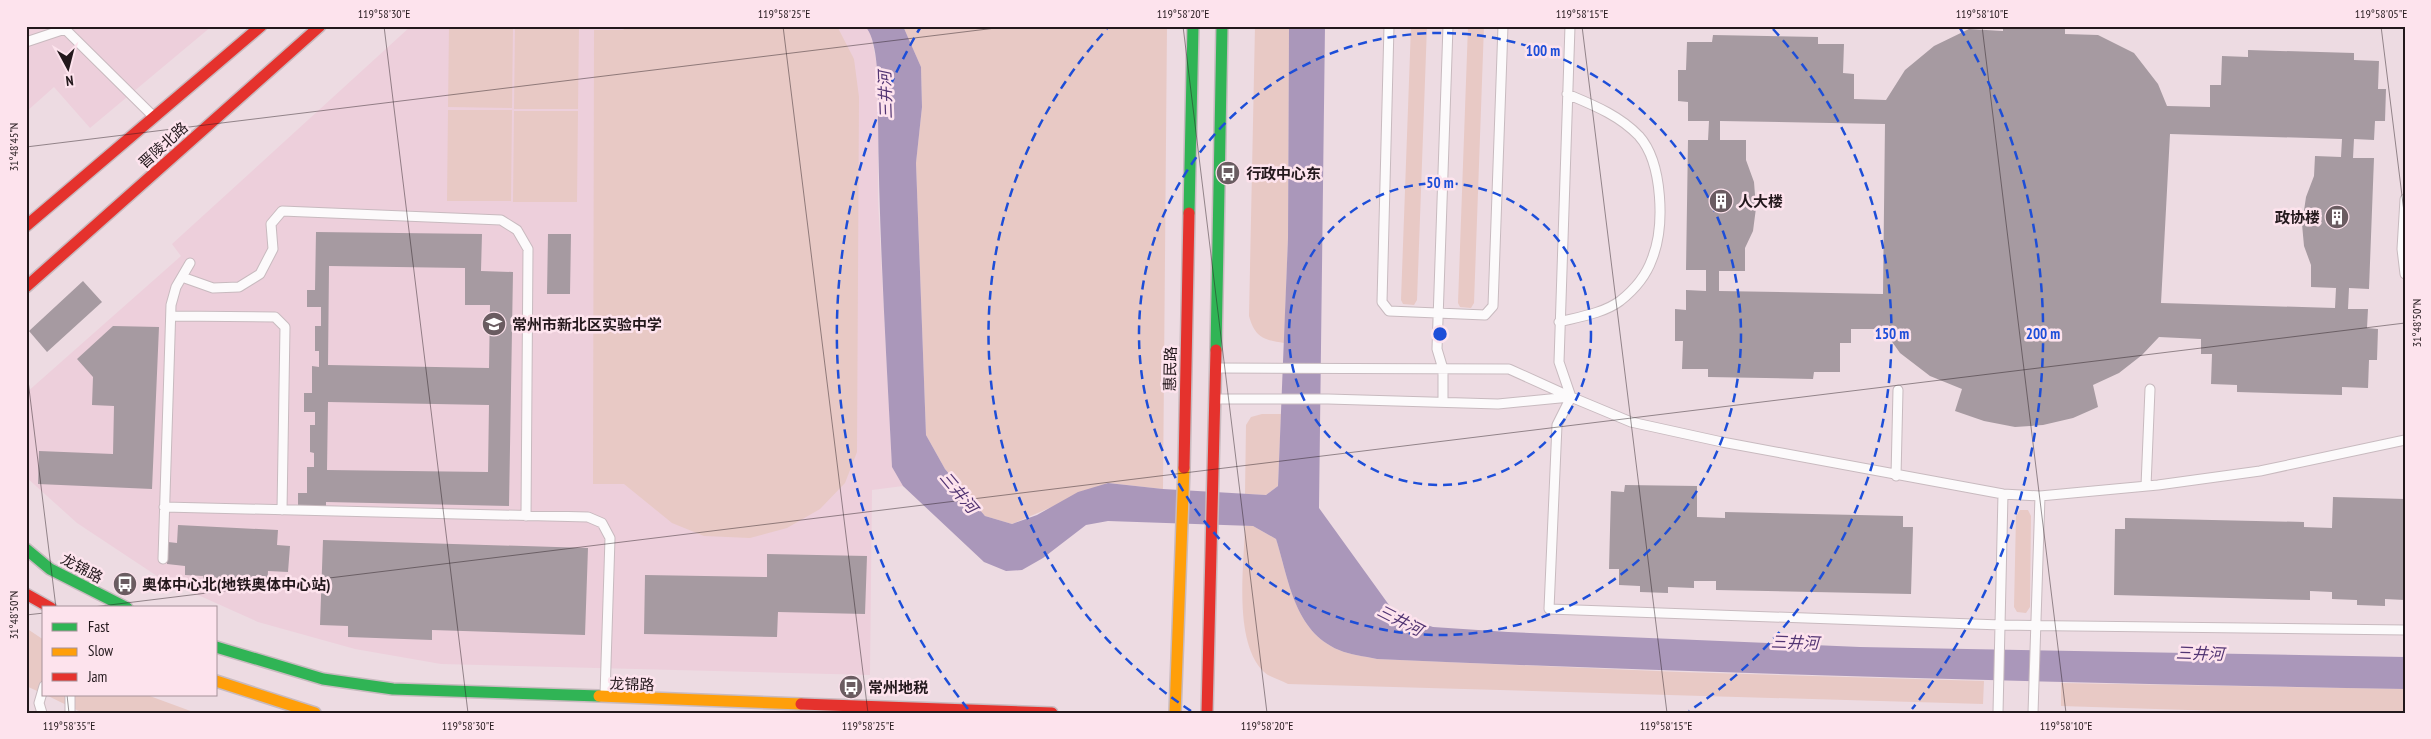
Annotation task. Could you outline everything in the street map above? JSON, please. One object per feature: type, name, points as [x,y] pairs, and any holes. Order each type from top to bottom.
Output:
[{"type":"main road","name":"晋陵北路","points":[[26,226],[261,26]]},
{"type":"main road","name":"晋陵北路","points":[[26,286],[320,26]]},
{"type":"main road","name":"惠民路","points":[[1175,713],[1183,530],[1192,26]]},
{"type":"main road","points":[[1207,713],[1213,532],[1222,26]]},
{"type":"main road","name":"龙锦路","points":[[26,549],[50,569],[123,606]]},
{"type":"main road","points":[[26,594],[47,606]]},
{"type":"main road","name":"龙锦路","points":[[218,648],[323,679],[393,689],[1052,713]]},
{"type":"main road","points":[[218,681],[315,713]]},
{"type":"lane","points":[[1389,26],[1382,302],[1389,311],[1485,315],[1493,306],[1503,26]]},
{"type":"lane","points":[[1443,402],[1443,369],[1437,349],[1448,26]]},
{"type":"lane","points":[[1570,26],[1559,362],[1571,397],[1557,425],[1549,609],[2001,625],[2405,630]]},
{"type":"lane","points":[[26,42],[66,28],[154,117]]},
{"type":"lane","points":[[1559,322],[1595,313],[1618,302],[1640,281],[1653,259],[1658,238],[1660,184],[1654,162],[1639,136],[1609,112],[1567,94]]},
{"type":"lane","points":[[2405,199],[2402,249],[2405,274]]},
{"type":"lane","points":[[182,277],[213,288],[239,287],[260,274],[273,249],[271,224],[282,211],[501,220],[517,230],[528,249],[526,516]]},
{"type":"lane","points":[[163,559],[171,305],[182,277],[190,263]]},
{"type":"lane","points":[[171,316],[276,317],[285,327],[282,510]]},
{"type":"lane","points":[[1216,368],[1508,369],[1631,422],[1896,476],[2003,494],[2040,496],[2146,486],[2260,471],[2405,440]]},
{"type":"lane","points":[[2146,486],[2150,389]]},
{"type":"lane","points":[[1896,476],[1898,390]]},
{"type":"lane","points":[[1215,399],[1328,399],[1498,404],[1571,397]]},
{"type":"lane","points":[[1998,713],[2003,494]]},
{"type":"lane","points":[[2033,713],[2040,496]]},
{"type":"lane","points":[[164,508],[588,517],[602,523],[610,538],[605,698]]},
{"type":"lane","points":[[42,693],[39,703],[42,713]]},
{"type":"lane","points":[[70,696],[70,713]]},
{"type":"shaded area","points":[[26,26],[212,26],[90,128],[54,87],[26,112]]},
{"type":"shaded area","name":"常州市新北区实验中学","points":[[411,26],[865,26],[870,31],[878,69],[878,200],[892,467],[903,486],[872,490],[870,675],[441,664],[355,649],[258,622],[160,578],[77,523],[26,477],[26,393],[181,256],[172,244]]},
{"type":"shaded area","points":[[449,26],[513,26],[512,108],[448,107]]},
{"type":"shaded area","points":[[515,26],[579,26],[578,109],[514,109]]},
{"type":"shaded area","points":[[628,26],[837,26],[854,59],[859,97],[857,452],[845,483],[820,509],[787,528],[750,538],[704,536],[672,523],[624,484],[593,484],[594,30],[623,30]]},
{"type":"shaded area","points":[[903,26],[1167,26],[1163,489],[1108,483],[1012,524],[985,516],[945,469],[926,435],[916,163],[922,107],[921,67]]},
{"type":"shaded area","points":[[1255,26],[1289,26],[1288,238],[1284,343],[1265,339],[1257,333],[1249,316]]},
{"type":"shaded area","points":[[1411,26],[1427,26],[1417,300],[1414,305],[1403,304],[1401,300]]},
{"type":"shaded area","points":[[1468,26],[1484,26],[1474,303],[1471,308],[1460,307],[1458,303]]},
{"type":"shaded area","points":[[448,110],[512,110],[511,201],[447,201]]},
{"type":"shaded area","points":[[514,111],[578,111],[577,202],[513,202]]},
{"type":"shaded area","points":[[1262,414],[1281,414],[1278,486],[1266,495],[1245,494],[1246,425],[1251,417]]},
{"type":"shaded area","points":[[2020,510],[2028,510],[2031,516],[2030,607],[2026,613],[2017,612],[2014,607],[2016,516]]},
{"type":"shaded area","points":[[1245,526],[1253,526],[1276,539],[1290,587],[1303,617],[1312,630],[1324,641],[1339,650],[1352,654],[1377,659],[1680,672],[1984,681],[1983,704],[1288,684],[1264,672],[1254,659],[1248,642],[1242,603]]},
{"type":"shaded area","points":[[26,628],[42,639],[42,693],[26,686]]},
{"type":"shaded area","points":[[2061,683],[2405,689],[2405,713],[2283,713],[2061,706]]},
{"type":"shaded area","points":[[48,696],[150,696],[196,713],[83,713]]},
{"type":"water","name":"三井河","points":[[865,26],[903,26],[921,67],[922,107],[916,163],[926,435],[945,469],[985,516],[1012,524],[1037,515],[1078,492],[1108,483],[1163,489],[1266,495],[1278,486],[1288,238],[1289,26],[1325,26],[1319,508],[1389,605],[1403,617],[1433,627],[1508,632],[1860,647],[2405,657],[2405,689],[1891,677],[1377,659],[1339,650],[1324,641],[1312,630],[1296,603],[1276,539],[1253,526],[1108,521],[1086,525],[1043,558],[1022,570],[1006,571],[984,562],[903,486],[892,467],[881,249],[877,70],[873,44]]},
{"type":"building","points":[[2003,26],[2065,26],[2065,34],[2098,35],[2134,53],[2158,84],[2167,106],[2210,107],[2210,85],[2221,85],[2222,56],[2248,57],[2248,50],[2354,53],[2354,60],[2379,61],[2378,89],[2386,89],[2385,121],[2375,121],[2374,140],[2354,139],[2353,158],[2374,158],[2369,289],[2349,288],[2348,309],[2368,309],[2367,328],[2378,329],[2377,360],[2369,360],[2368,388],[2342,387],[2342,395],[2237,392],[2237,385],[2211,384],[2212,354],[2201,354],[2201,339],[2159,337],[2142,355],[2119,373],[2093,385],[2098,407],[2073,418],[2043,425],[2015,427],[1984,421],[1955,411],[1962,389],[1930,376],[1900,353],[1883,329],[1851,329],[1851,343],[1840,343],[1840,372],[1814,372],[1813,379],[1708,377],[1708,369],[1682,369],[1683,341],[1675,341],[1675,309],[1686,310],[1686,290],[1706,291],[1706,270],[1686,270],[1688,140],[1708,140],[1709,121],[1688,121],[1688,102],[1678,101],[1678,70],[1686,70],[1687,42],[1712,42],[1713,35],[1818,37],[1818,44],[1844,44],[1843,73],[1854,74],[1854,99],[1886,100],[1905,70],[1934,46],[1969,29],[2003,31]],"holes":[[[1720,121],[1885,124],[1883,294],[1719,291],[1719,271],[1745,271],[1745,248],[1753,231],[1756,208],[1754,182],[1746,160],[1746,140],[1720,140]],[[2170,134],[2342,139],[2341,157],[2315,156],[2314,176],[2306,197],[2302,224],[2304,246],[2311,265],[2311,287],[2336,288],[2335,308],[2161,303]]]},
{"type":"building","points":[[316,232],[482,234],[481,271],[513,272],[509,506],[326,502],[326,509],[298,509],[298,493],[307,493],[307,467],[314,467],[314,453],[310,452],[310,425],[315,425],[315,412],[304,412],[304,393],[312,393],[312,366],[319,367],[319,351],[315,351],[315,326],[321,326],[321,307],[307,307],[307,290],[315,290]],"holes":[[[329,266],[465,268],[465,305],[490,305],[489,368],[328,365]],[[328,402],[489,405],[488,472],[327,470]]]},
{"type":"building","points":[[548,234],[571,234],[570,294],[547,294]]},
{"type":"building","points":[[83,281],[102,302],[47,352],[29,331]]},
{"type":"building","points":[[113,326],[159,327],[152,489],[38,484],[39,451],[113,454],[114,406],[92,405],[93,377],[77,359]]},
{"type":"building","points":[[1625,485],[1697,486],[1697,517],[1725,518],[1725,512],[1903,516],[1903,527],[1913,527],[1911,594],[1716,590],[1716,581],[1694,581],[1694,588],[1668,587],[1668,593],[1640,592],[1640,586],[1619,585],[1619,569],[1609,569],[1611,491],[1624,492]]},
{"type":"building","points":[[2333,497],[2405,499],[2405,600],[2385,599],[2385,606],[2357,605],[2357,600],[2332,599],[2332,592],[2310,591],[2310,600],[2114,595],[2115,529],[2125,529],[2125,518],[2304,522],[2304,527],[2332,528]]},
{"type":"building","points":[[178,525],[278,530],[277,545],[290,546],[288,572],[268,571],[267,588],[214,586],[214,582],[203,582],[203,576],[185,575],[185,566],[167,564],[168,542],[177,543]]},
{"type":"building","points":[[323,540],[588,548],[585,635],[432,630],[432,640],[348,637],[348,626],[320,625]]},
{"type":"building","points":[[767,554],[867,556],[865,614],[778,612],[777,637],[644,634],[645,575],[767,577]]},
{"type":"traffic: fast","points":[[1189,213],[1193,26]]},
{"type":"traffic: fast","points":[[1216,350],[1222,26]]},
{"type":"traffic: fast","points":[[26,549],[50,569],[123,606]]},
{"type":"traffic: fast","points":[[218,648],[323,679],[393,689],[599,696]]},
{"type":"traffic: slow","points":[[1175,713],[1184,468]]},
{"type":"traffic: slow","points":[[218,682],[315,713]]},
{"type":"traffic: slow","points":[[599,696],[801,704]]},
{"type":"traffic: jam","points":[[26,226],[261,26]]},
{"type":"traffic: jam","points":[[26,287],[320,26]]},
{"type":"traffic: jam","points":[[1184,468],[1189,213]]},
{"type":"traffic: jam","points":[[1207,713],[1216,350]]},
{"type":"traffic: jam","points":[[26,594],[47,606]]},
{"type":"traffic: jam","points":[[801,704],[1052,713]]},
{"type":"place","name":"行政中心东","points":[[1228,173]]},
{"type":"place","name":"人大楼","points":[[1721,201]]},
{"type":"place","name":"政协楼","points":[[2337,217]]},
{"type":"place","name":"常州市新北区实验中学","points":[[494,324]]},
{"type":"place","name":"奥体中心北(地铁奥体中心站)","points":[[125,584]]},
{"type":"place","name":"常州地税","points":[[851,687]]}]
